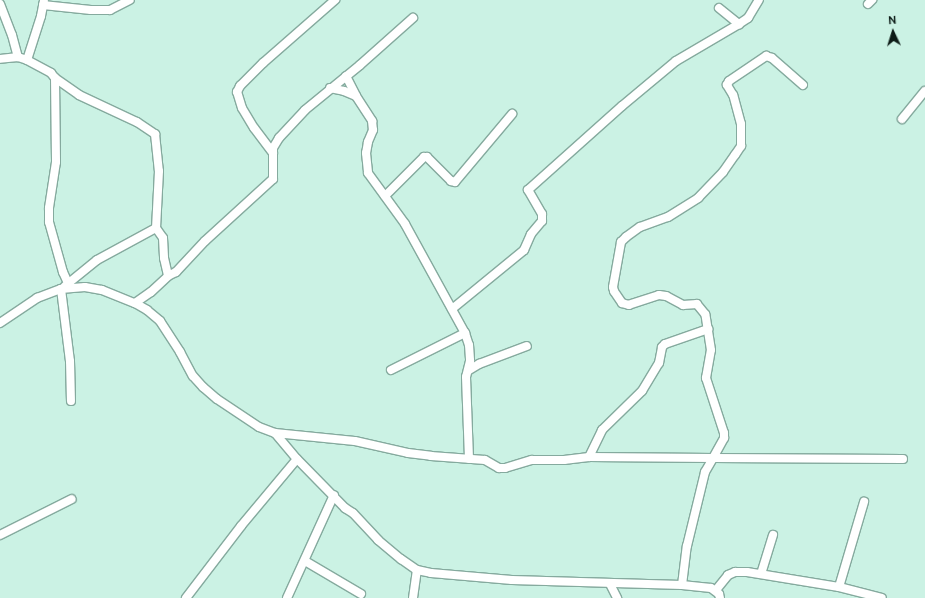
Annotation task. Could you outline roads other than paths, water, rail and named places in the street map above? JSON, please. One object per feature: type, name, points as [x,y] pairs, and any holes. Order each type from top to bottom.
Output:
[{"type":"street","points":[[27,60],[43,3],[91,10],[110,10],[130,0]]},
{"type":"street","points":[[273,154],[254,128],[242,108],[237,92],[240,86],[263,63],[335,0]]},
{"type":"street","points":[[452,309],[524,250],[531,234],[542,221],[542,214],[528,190],[622,106],[676,61],[748,18],[759,0]]},
{"type":"street","points":[[0,4],[18,57]]},
{"type":"street","points":[[719,8],[739,24]]},
{"type":"street","points":[[135,303],[151,292],[168,276],[176,272],[205,241],[273,179],[273,154],[275,144],[305,110],[413,18]]},
{"type":"street","points":[[682,584],[687,546],[705,472],[724,438],[724,433],[706,378],[711,350],[708,329],[705,314],[697,304],[683,305],[666,296],[659,295],[629,305],[622,303],[613,287],[621,242],[640,227],[668,217],[698,198],[723,172],[738,151],[741,146],[741,124],[734,95],[727,85],[729,81],[766,56],[772,58],[803,85]]},
{"type":"street","points":[[0,59],[18,57],[27,60],[51,73],[55,78],[79,95],[137,122],[155,134],[159,171],[156,228],[163,238],[164,258],[168,276]]},
{"type":"street","points":[[346,76],[374,126],[367,146],[368,173],[406,224],[452,309],[469,345],[469,370],[466,377],[469,459]]},
{"type":"street","points":[[55,78],[56,162],[49,208],[49,222],[63,272],[68,283]]},
{"type":"street","points":[[330,88],[344,91],[356,96]]},
{"type":"street","points":[[902,119],[925,91]]},
{"type":"street","points":[[385,196],[424,157],[454,182],[512,114]]},
{"type":"street","points":[[61,289],[97,260],[156,228]]},
{"type":"street","points":[[0,323],[37,298],[61,289],[85,287],[102,290],[135,303],[148,310],[160,321],[180,352],[193,376],[203,387],[259,427],[275,433],[355,441],[408,453],[485,460],[499,468],[505,468],[532,460],[564,460],[589,457],[903,459]]},
{"type":"street","points":[[61,289],[69,354],[71,401]]},
{"type":"street","points":[[589,457],[602,430],[642,391],[658,362],[662,347],[665,344],[708,329]]},
{"type":"street","points":[[391,370],[465,334]]},
{"type":"street","points":[[469,370],[479,364],[527,346]]},
{"type":"street","points":[[275,433],[297,459],[378,540],[400,559],[417,570],[432,573],[512,580],[610,584],[682,584],[702,586],[716,590],[720,598]]},
{"type":"street","points":[[186,598],[229,541],[297,459]]},
{"type":"street","points":[[287,598],[334,495]]},
{"type":"street","points":[[0,535],[72,499]]},
{"type":"street","points":[[839,587],[864,502]]},
{"type":"street","points":[[761,574],[774,535]]},
{"type":"street","points":[[305,560],[361,594]]},
{"type":"street","points":[[413,598],[417,570]]},
{"type":"street","points":[[716,590],[725,578],[735,572],[761,574],[839,587],[882,598]]},
{"type":"street","points":[[610,584],[617,598]]}]
